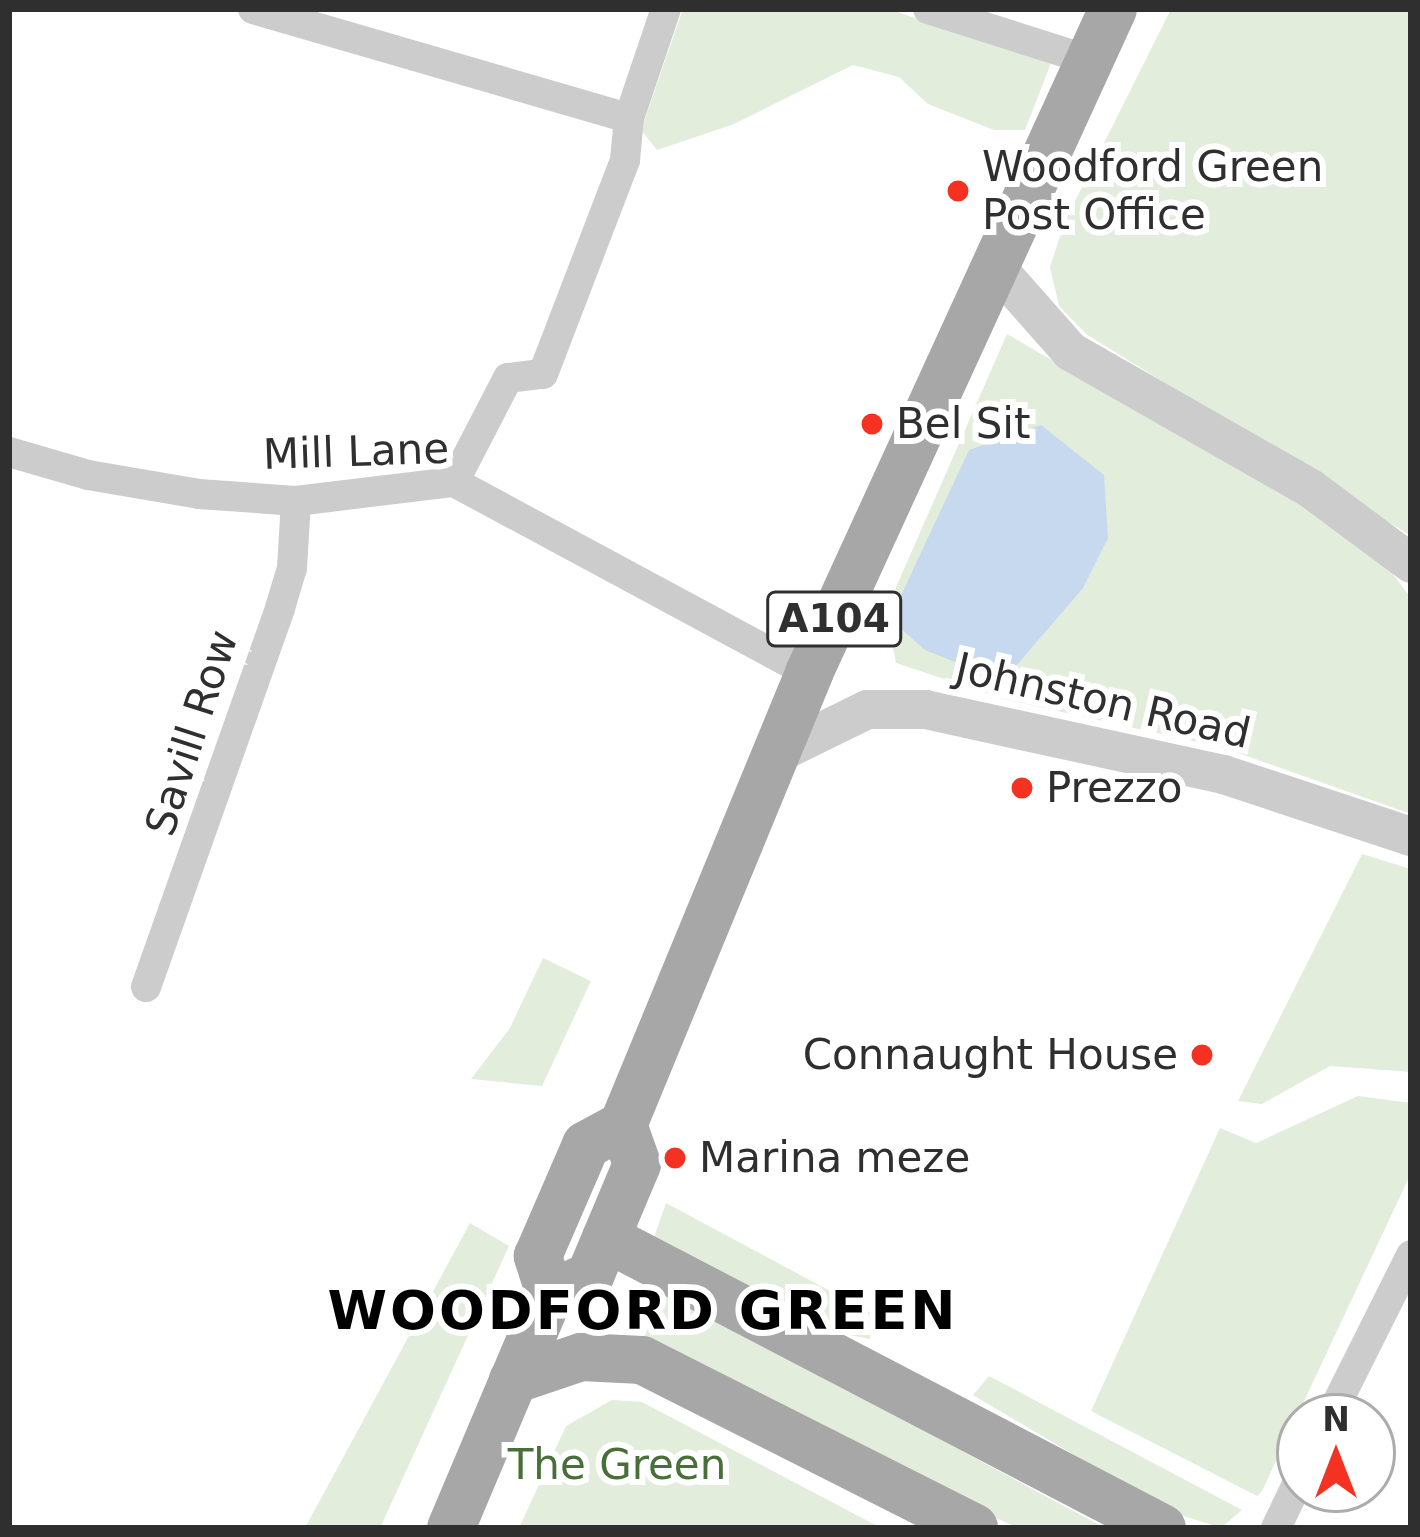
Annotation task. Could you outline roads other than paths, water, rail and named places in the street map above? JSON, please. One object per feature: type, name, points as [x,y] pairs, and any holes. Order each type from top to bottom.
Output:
[{"type":"main road","name":"A104","points":[[451,1528],[550,1294],[538,1256],[586,1145],[623,1125],[809,673],[1086,59],[1113,9]]},
{"type":"main road","name":"A104","points":[[550,1294],[590,1276],[637,1164],[623,1125]]},
{"type":"main road","points":[[606,1238],[1162,1528]]},
{"type":"main road","points":[[513,1380],[581,1357],[642,1360],[974,1528]]},
{"type":"street","points":[[254,9],[629,118]]},
{"type":"street","points":[[454,482],[508,378],[543,374],[625,160],[629,118],[667,9]]},
{"type":"street","points":[[928,9],[1086,59]]},
{"type":"street","points":[[994,265],[1070,351],[1310,488],[1411,563]]},
{"type":"street","name":"Mill Lane","points":[[9,452],[109,479],[296,501],[454,482],[809,673]]},
{"type":"street","name":"Savill Row","points":[[146,987],[280,608],[292,568],[296,501]]},
{"type":"street","name":"Johnston Road","points":[[777,753],[867,709],[925,709],[1223,773],[1411,836]]},
{"type":"street","points":[[1342,1393],[1411,1256]]},
{"type":"water","points":[[1041,425],[1104,475],[1108,538],[1083,588],[1003,681],[925,650],[890,619],[969,450]]},
{"type":"place","name":"Woodford Green Post Office","points":[[958,191]]},
{"type":"place","name":"Bel Sit","points":[[872,424]]},
{"type":"place","name":"Prezzo","points":[[1022,788]]},
{"type":"place","name":"Connaught House","points":[[1202,1055]]},
{"type":"place","name":"Marina meze","points":[[675,1158]]},
{"type":"district","name":"WOODFORD GREEN","points":[[643,1311]]},
{"type":"park label","name":"The Green","points":[[617,1465]]}]
